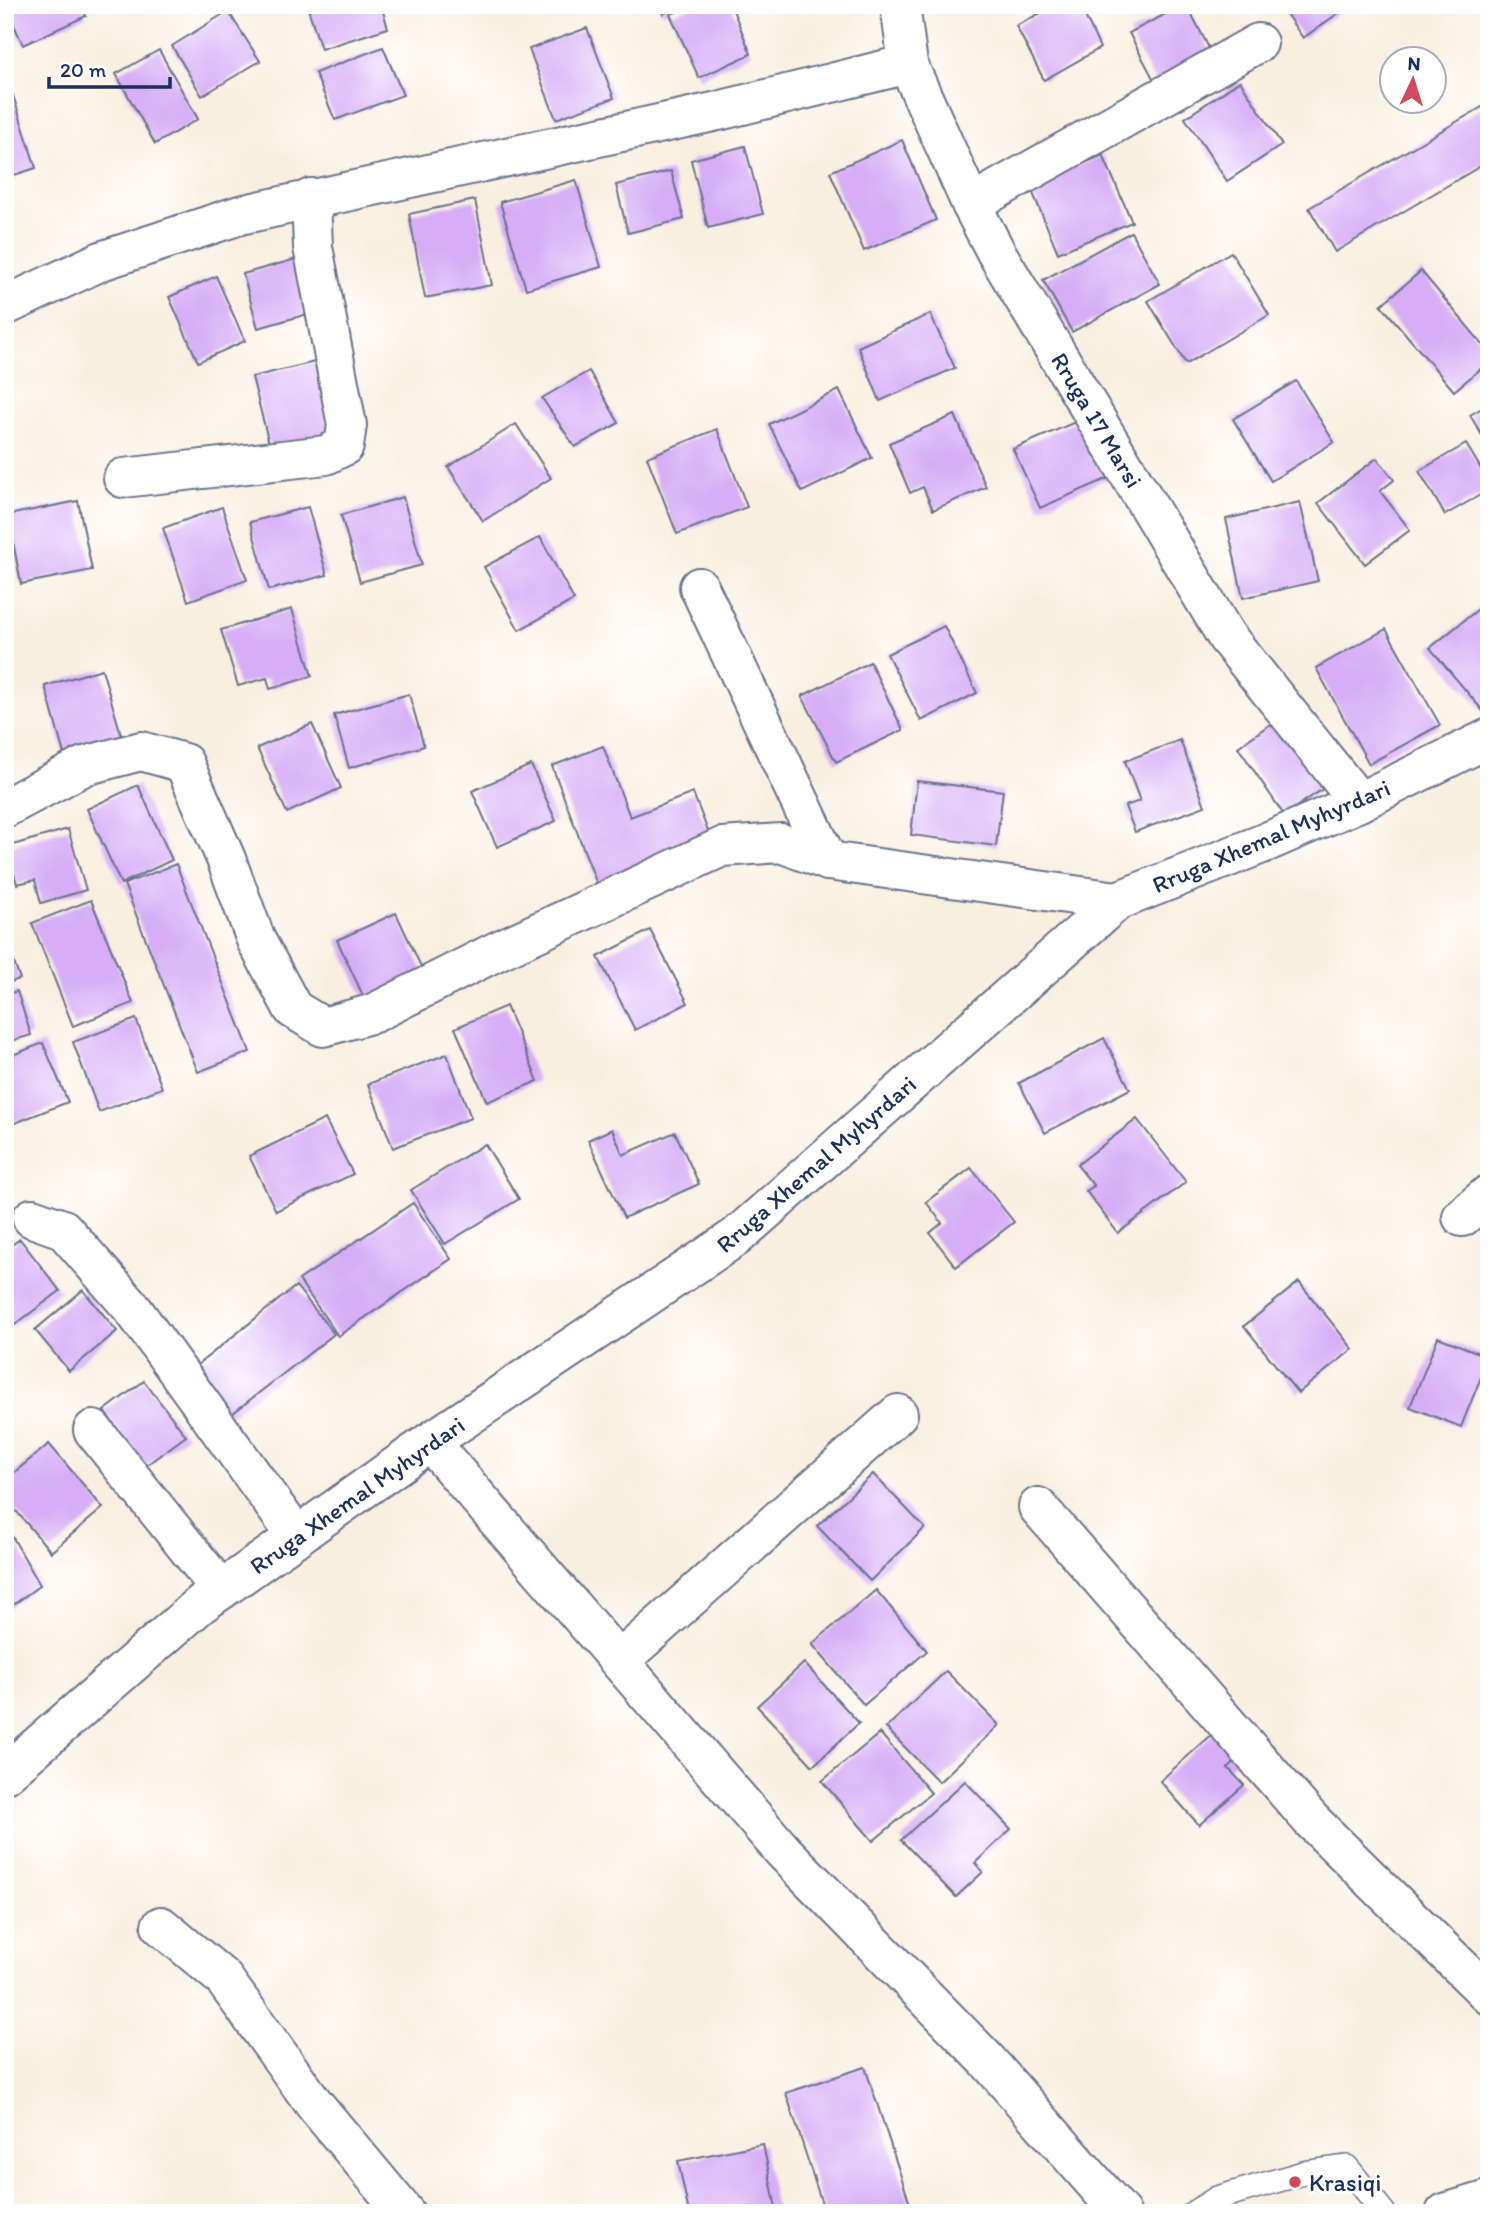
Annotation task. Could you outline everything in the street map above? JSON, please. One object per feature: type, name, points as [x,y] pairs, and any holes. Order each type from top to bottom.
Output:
[{"type":"street","name":"Rruga 17 Marsi","points":[[900,5],[908,64],[971,204],[996,252],[1226,636],[1359,802]]},
{"type":"street","points":[[971,204],[1258,43]]},
{"type":"street","points":[[5,306],[101,261],[240,215],[718,111],[908,64]]},
{"type":"street","points":[[123,478],[326,455],[344,446],[347,425],[313,247],[311,198]]},
{"type":"street","points":[[699,587],[828,861]]},
{"type":"street","name":"Rruga Xhemal Myhyrdari","points":[[5,1774],[201,1604],[430,1442],[736,1237],[1117,901],[1262,844],[1359,802],[1489,738]]},
{"type":"street","points":[[5,808],[84,766],[141,751],[184,763],[226,859],[256,940],[293,1009],[323,1027],[374,1013],[496,951],[722,847],[781,842],[828,861],[1117,901]]},
{"type":"street","points":[[32,1218],[63,1229],[132,1308],[297,1537]]},
{"type":"street","points":[[619,1661],[898,1414]]},
{"type":"street","points":[[93,1430],[221,1590]]},
{"type":"street","points":[[430,1442],[783,1850],[986,2059],[1121,2213]]},
{"type":"street","points":[[1038,1507],[1311,1820],[1489,1995]]},
{"type":"street","points":[[161,1927],[223,1978],[315,2105],[405,2213]]},
{"type":"street","points":[[1445,2213],[1489,2200]]},
{"type":"lane","points":[[1193,2213],[1217,2198],[1303,2173],[1347,2167],[1384,2213]]},
{"type":"building","points":[[5,5],[82,5],[86,16],[23,45]]},
{"type":"building","points":[[307,5],[381,5],[388,28],[321,49]]},
{"type":"building","points":[[658,5],[677,5],[663,14]]},
{"type":"building","points":[[696,5],[731,5],[751,54],[699,78],[670,14]]},
{"type":"building","points":[[1055,5],[1080,5],[1100,48],[1044,80],[1016,26]]},
{"type":"building","points":[[1187,5],[1212,54],[1156,84],[1129,33]]},
{"type":"building","points":[[1280,5],[1350,5],[1303,38]]},
{"type":"building","points":[[228,11],[260,61],[202,96],[172,46]]},
{"type":"building","points":[[587,28],[614,98],[556,119],[529,49]]},
{"type":"building","points":[[383,47],[403,95],[335,120],[315,73]]},
{"type":"building","points":[[159,50],[198,119],[155,144],[116,74]]},
{"type":"building","points":[[1240,81],[1282,145],[1227,181],[1185,118]]},
{"type":"building","points":[[12,92],[36,168],[5,178],[5,94]]},
{"type":"building","points":[[1489,103],[1489,161],[1335,252],[1309,208]]},
{"type":"building","points":[[902,140],[936,220],[864,251],[830,172]]},
{"type":"building","points":[[745,146],[763,214],[708,228],[691,160]]},
{"type":"building","points":[[1103,155],[1132,222],[1058,253],[1030,186]]},
{"type":"building","points":[[671,171],[684,219],[628,233],[616,185]]},
{"type":"building","points":[[576,180],[601,267],[526,289],[500,202]]},
{"type":"building","points":[[475,200],[492,285],[425,298],[409,214]]},
{"type":"building","points":[[1131,232],[1160,284],[1072,332],[1043,280]]},
{"type":"building","points":[[1231,252],[1269,315],[1186,364],[1148,301]]},
{"type":"building","points":[[307,256],[322,310],[258,328],[243,274]]},
{"type":"building","points":[[1421,271],[1489,352],[1489,362],[1454,391],[1381,305]]},
{"type":"building","points":[[216,276],[245,341],[198,362],[169,297]]},
{"type":"building","points":[[930,314],[955,368],[880,401],[858,347]]},
{"type":"building","points":[[323,360],[342,439],[272,455],[252,377]]},
{"type":"building","points":[[589,371],[619,423],[575,447],[542,398]]},
{"type":"building","points":[[1296,381],[1334,442],[1271,481],[1233,419]]},
{"type":"building","points":[[839,390],[872,458],[802,492],[769,424]]},
{"type":"building","points":[[1489,404],[1489,447],[1470,415]]},
{"type":"building","points":[[955,415],[986,487],[933,510],[923,487],[910,493],[889,443]]},
{"type":"building","points":[[1082,419],[1109,478],[1040,508],[1013,449]]},
{"type":"building","points":[[516,424],[551,478],[483,521],[448,467]]},
{"type":"building","points":[[717,429],[747,507],[677,534],[647,457]]},
{"type":"building","points":[[1466,444],[1489,482],[1489,490],[1445,515],[1419,471]]},
{"type":"building","points":[[1377,458],[1394,480],[1380,491],[1410,530],[1365,564],[1318,503]]},
{"type":"building","points":[[403,497],[422,565],[360,582],[341,515]]},
{"type":"building","points":[[78,501],[92,570],[21,584],[8,515]]},
{"type":"building","points":[[1300,502],[1318,581],[1243,598],[1226,519]]},
{"type":"building","points":[[222,507],[247,580],[188,601],[163,528]]},
{"type":"building","points":[[308,507],[327,575],[269,590],[250,522]]},
{"type":"building","points":[[540,537],[574,600],[519,630],[484,567]]},
{"type":"building","points":[[1482,606],[1489,613],[1489,706],[1483,711],[1430,648]]},
{"type":"building","points":[[292,609],[312,676],[270,689],[267,678],[238,686],[221,630]]},
{"type":"building","points":[[944,626],[977,693],[921,721],[887,654]]},
{"type":"building","points":[[1386,629],[1440,725],[1369,764],[1316,668]]},
{"type":"building","points":[[870,662],[903,730],[836,762],[802,696]]},
{"type":"building","points":[[102,669],[125,748],[67,765],[45,686]]},
{"type":"building","points":[[409,694],[424,746],[349,768],[334,715]]},
{"type":"building","points":[[1286,713],[1333,782],[1284,815],[1238,747]]},
{"type":"building","points":[[312,724],[341,788],[287,813],[257,748]]},
{"type":"building","points":[[1180,740],[1205,806],[1135,832],[1125,806],[1140,801],[1125,761]]},
{"type":"building","points":[[603,746],[630,817],[693,793],[713,844],[598,887],[552,766]]},
{"type":"building","points":[[531,765],[556,821],[497,847],[472,791]]},
{"type":"building","points":[[917,781],[1003,791],[996,846],[911,835]]},
{"type":"building","points":[[138,785],[172,860],[121,884],[87,809]]},
{"type":"building","points":[[68,829],[86,890],[41,903],[35,880],[17,884],[6,847]]},
{"type":"building","points":[[176,864],[250,1052],[198,1072],[124,884]]},
{"type":"building","points":[[91,900],[133,1003],[73,1026],[32,923]]},
{"type":"building","points":[[396,913],[425,975],[366,1002],[337,940]]},
{"type":"building","points":[[650,930],[688,1003],[635,1030],[598,957]]},
{"type":"building","points":[[5,939],[20,979],[5,984]]},
{"type":"building","points":[[17,991],[31,1035],[5,1043],[5,995]]},
{"type":"building","points":[[506,1006],[538,1081],[487,1102],[455,1028]]},
{"type":"building","points":[[136,1019],[162,1088],[99,1112],[73,1042]]},
{"type":"building","points":[[1104,1038],[1130,1089],[1045,1133],[1019,1083]]},
{"type":"building","points":[[43,1043],[68,1102],[5,1127],[5,1058]]},
{"type":"building","points":[[447,1054],[471,1118],[393,1148],[368,1084]]},
{"type":"building","points":[[325,1119],[353,1174],[276,1211],[249,1156]]},
{"type":"building","points":[[1137,1119],[1186,1182],[1118,1233],[1086,1191],[1094,1186],[1077,1165]]},
{"type":"building","points":[[612,1129],[623,1155],[675,1132],[699,1184],[624,1218],[588,1140]]},
{"type":"building","points":[[485,1144],[519,1199],[445,1244],[411,1190]]},
{"type":"building","points":[[971,1168],[1014,1222],[956,1267],[930,1233],[942,1223],[926,1202]]},
{"type":"building","points":[[413,1203],[451,1259],[338,1336],[299,1280]]},
{"type":"building","points":[[20,1239],[60,1291],[5,1332],[5,1250]]},
{"type":"building","points":[[1299,1282],[1353,1349],[1298,1393],[1244,1326]]},
{"type":"building","points":[[296,1286],[334,1334],[228,1417],[191,1370]]},
{"type":"building","points":[[83,1290],[117,1331],[69,1371],[35,1330]]},
{"type":"building","points":[[1438,1337],[1489,1357],[1461,1427],[1410,1407]]},
{"type":"building","points":[[144,1381],[186,1436],[145,1466],[104,1411]]},
{"type":"building","points":[[49,1444],[103,1508],[51,1552],[5,1498],[5,1480]]},
{"type":"building","points":[[873,1474],[925,1528],[870,1581],[817,1526]]},
{"type":"building","points":[[5,1524],[40,1585],[9,1608],[5,1602]]},
{"type":"building","points":[[876,1590],[927,1651],[864,1705],[812,1644]]},
{"type":"building","points":[[804,1663],[859,1723],[813,1766],[757,1706]]},
{"type":"building","points":[[946,1671],[999,1725],[939,1782],[886,1728]]},
{"type":"building","points":[[1217,1730],[1241,1756],[1228,1768],[1244,1785],[1199,1825],[1160,1781]]},
{"type":"building","points":[[880,1733],[931,1793],[873,1841],[822,1781]]},
{"type":"building","points":[[965,1781],[1011,1829],[975,1863],[983,1872],[956,1897],[901,1840]]},
{"type":"building","points":[[865,2067],[910,2204],[884,2213],[825,2213],[786,2093]]},
{"type":"building","points":[[763,2144],[777,2213],[689,2213],[678,2161]]},
{"type":"place","name":"Krasiqi","points":[[1295,2182]]}]
